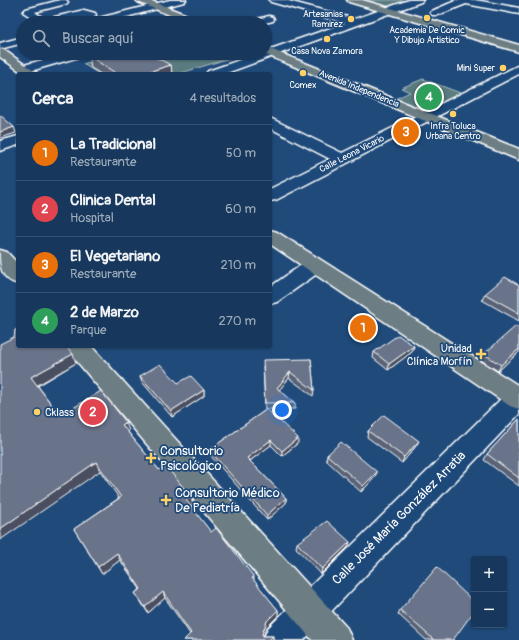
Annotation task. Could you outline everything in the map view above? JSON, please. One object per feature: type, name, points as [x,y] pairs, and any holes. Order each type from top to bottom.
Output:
[{"type":"main road","points":[[141,0],[180,16]]},
{"type":"main road","points":[[352,0],[519,49]]},
{"type":"main road","points":[[0,52],[28,71]]},
{"type":"main road","name":"Avenida Independencia","points":[[272,53],[519,155]]},
{"type":"main road","points":[[272,237],[519,398]]},
{"type":"main road","points":[[0,256],[16,275]]},
{"type":"main road","points":[[79,348],[335,640]]},
{"type":"street","points":[[33,16],[28,12],[29,11],[74,0]]},
{"type":"street","points":[[118,16],[181,0]]},
{"type":"street","points":[[272,51],[336,31],[418,0]]},
{"type":"street","points":[[435,13],[462,0],[519,9]]},
{"type":"street","points":[[477,0],[519,9]]},
{"type":"street","points":[[276,5],[357,23]]},
{"type":"street","points":[[276,5],[299,18]]},
{"type":"street","points":[[67,16],[84,13],[92,16]]},
{"type":"street","points":[[321,25],[336,31]]},
{"type":"street","points":[[0,46],[16,42]]},
{"type":"street","points":[[28,71],[61,60]]},
{"type":"street","points":[[217,72],[248,60]]},
{"type":"street","name":"Calle Leona Vicario","points":[[272,195],[519,69]]},
{"type":"street","points":[[495,81],[513,87]]},
{"type":"street","points":[[272,123],[341,159]]},
{"type":"street","points":[[0,146],[16,141]]},
{"type":"street","points":[[272,296],[314,266]]},
{"type":"street","name":"Calle José María González Arratia","points":[[280,640],[519,398]]},
{"type":"green space","points":[[362,0],[409,0],[391,9]]},
{"type":"green space","points":[[95,60],[224,60],[184,72],[96,72],[83,64]]},
{"type":"green space","points":[[423,79],[463,94],[425,112],[395,99],[410,92],[401,88]]},
{"type":"building","points":[[95,60],[161,60],[171,65],[148,72],[114,72]]},
{"type":"building","points":[[0,115],[14,127],[0,132]]},
{"type":"building","points":[[505,277],[519,285],[519,313],[485,294]]},
{"type":"building","points":[[516,326],[519,328],[519,349],[501,365],[484,354]]},
{"type":"building","points":[[15,330],[16,348],[68,348],[73,354],[31,377],[60,416],[101,391],[126,422],[122,425],[159,470],[165,465],[191,497],[186,500],[211,532],[216,528],[254,577],[252,578],[278,610],[267,621],[262,634],[263,636],[273,636],[269,640],[184,640],[191,633],[163,592],[145,607],[135,593],[141,589],[117,553],[98,567],[74,529],[121,497],[96,462],[0,529],[0,344],[14,337]]},
{"type":"building","points":[[398,335],[414,346],[389,364],[374,352]]},
{"type":"building","points":[[311,359],[314,390],[290,372],[277,388],[295,403],[265,403],[263,360]]},
{"type":"building","points":[[160,364],[178,383],[191,376],[204,390],[171,411],[140,376]]},
{"type":"building","points":[[267,409],[298,438],[282,451],[271,440],[247,458],[286,498],[267,515],[209,450]]},
{"type":"building","points":[[384,415],[419,441],[404,457],[368,431]]},
{"type":"building","points":[[519,419],[519,478],[487,454]]},
{"type":"building","points":[[341,442],[377,472],[363,486],[327,455]]},
{"type":"building","points":[[327,521],[350,542],[322,569],[297,543]]},
{"type":"building","points":[[437,567],[471,599],[471,615],[453,640],[434,640],[400,610]]},
{"type":"place","name":"Academia De Comic Y Dibujo Artistico","points":[[427,18]]},
{"type":"place","name":"Artesanias Ramirez","points":[[351,19]]},
{"type":"place","name":"Casa Nova Zamora","points":[[327,39]]},
{"type":"place","name":"Mini Super","points":[[503,68]]},
{"type":"place","name":"Comex","points":[[303,73]]},
{"type":"place","name":"2 de Marzo","points":[[429,97]]},
{"type":"place","name":"Infra Toluca Urbana Centro","points":[[453,114]]},
{"type":"place","name":"El Vegetariano","points":[[406,132]]},
{"type":"place","name":"La Tradicional","points":[[363,328]]},
{"type":"place","name":"Unidad Clínica Morfín","points":[[481,354]]},
{"type":"place","name":"Cklass","points":[[37,412]]},
{"type":"place","name":"Clinica Dental","points":[[93,412]]},
{"type":"place","name":"Consultorio Psicológico","points":[[151,458]]},
{"type":"place","name":"Consultorio Médico De Pediatría","points":[[166,500]]}]
